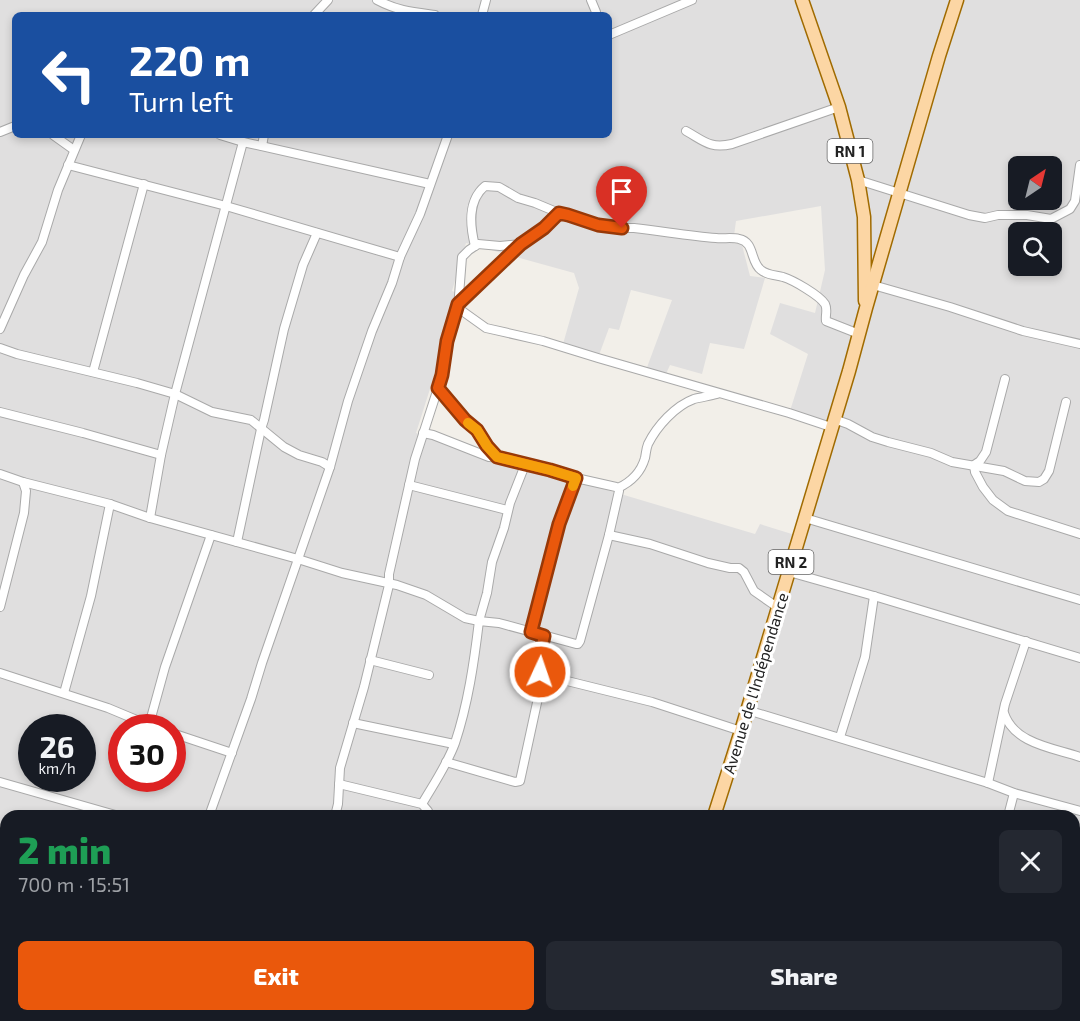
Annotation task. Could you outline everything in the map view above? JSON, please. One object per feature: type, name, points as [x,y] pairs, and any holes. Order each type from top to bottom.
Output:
[{"type":"main road","name":"RN 1","points":[[802,0],[839,107],[858,180],[864,217],[866,308]]},
{"type":"main road","name":"RN 2","points":[[866,308],[957,0]]},
{"type":"main road","name":"Avenue de l'Indépendance","points":[[716,810],[789,572],[866,308]]},
{"type":"street","points":[[317,12],[328,0]]},
{"type":"street","points":[[377,0],[390,7],[412,12]]},
{"type":"street","points":[[612,34],[692,0]]},
{"type":"street","points":[[686,131],[706,143],[720,147],[839,107]]},
{"type":"street","points":[[57,138],[74,150]]},
{"type":"street","points":[[0,329],[24,275],[42,242],[57,190],[80,138]]},
{"type":"street","points":[[230,138],[430,184]]},
{"type":"street","points":[[262,146],[263,138]]},
{"type":"street","points":[[211,810],[330,467],[348,402],[372,332],[400,257],[420,214],[447,138]]},
{"type":"street","points":[[150,518],[175,393],[243,142]]},
{"type":"street","points":[[68,165],[226,206],[400,257]]},
{"type":"street","points":[[858,180],[969,215],[985,218],[998,215],[1027,215],[1051,219],[1073,205],[1080,165]]},
{"type":"street","points":[[93,372],[144,184]]},
{"type":"street","points":[[475,246],[470,217],[475,200],[485,186],[499,187],[518,198],[598,225],[719,239],[740,238],[751,248],[753,259],[760,270],[784,278],[810,292],[824,303],[827,312],[826,321],[859,334]]},
{"type":"street","points":[[458,306],[521,244],[544,228],[559,213]]},
{"type":"street","points":[[237,542],[284,328],[303,265],[317,233]]},
{"type":"street","points":[[336,810],[340,768],[389,585],[389,574],[409,485],[442,375],[447,341],[458,306],[462,257],[478,244],[500,246],[521,244]]},
{"type":"street","points":[[873,285],[1023,331],[1080,344]]},
{"type":"street","points":[[459,291],[471,292]]},
{"type":"street","points":[[458,306],[486,328],[543,341],[789,413],[848,424],[872,437],[931,453],[952,462],[1004,471],[1025,481],[1039,482],[1049,471],[1066,402]]},
{"type":"street","points":[[0,348],[175,393],[212,412],[251,420],[284,447],[330,467]]},
{"type":"street","points":[[974,465],[981,461],[986,452],[1005,379]]},
{"type":"street","points":[[438,388],[465,420],[477,430],[497,457]]},
{"type":"street","points":[[423,433],[489,457],[532,465],[618,488],[633,479],[644,460],[646,447],[666,419],[681,406],[693,400],[720,393]]},
{"type":"street","points":[[0,412],[161,455]]},
{"type":"street","points":[[422,804],[454,744],[471,683],[492,562],[504,528],[507,510],[525,465]]},
{"type":"street","points":[[974,465],[982,486],[993,500],[1008,511],[1080,534]]},
{"type":"street","points":[[0,474],[298,558],[342,573],[397,585],[426,595],[465,618],[500,623],[576,644],[580,641],[609,535],[618,488]]},
{"type":"street","points":[[531,632],[559,524],[576,478]]},
{"type":"street","points":[[0,607],[24,513],[26,491],[23,482]]},
{"type":"street","points":[[409,485],[507,510]]},
{"type":"street","points":[[64,693],[91,596],[110,504]]},
{"type":"street","points":[[805,518],[1080,600]]},
{"type":"street","points":[[156,714],[172,645],[211,535]]},
{"type":"street","points":[[609,535],[650,544],[708,563],[739,568],[744,572],[754,591],[777,607]]},
{"type":"street","points":[[789,572],[1080,658]]},
{"type":"street","points":[[840,737],[865,657],[874,596]]},
{"type":"street","points":[[544,636],[538,664],[538,669],[543,675],[652,702],[741,731]]},
{"type":"street","points":[[988,783],[1011,685],[1026,641]]},
{"type":"street","points":[[370,660],[429,675]]},
{"type":"street","points":[[0,673],[121,714]]},
{"type":"street","points":[[446,762],[515,782],[520,781],[543,675]]},
{"type":"street","points":[[747,710],[988,783],[1014,793],[1076,810]]},
{"type":"street","points":[[1004,712],[1011,727],[1038,744],[1080,757]]},
{"type":"street","points":[[353,723],[454,744]]},
{"type":"street","points":[[186,738],[232,753]]},
{"type":"street","points":[[0,782],[97,810]]},
{"type":"street","points":[[339,784],[422,804],[427,810]]},
{"type":"street","points":[[1010,810],[1014,793]]},
{"type":"shaded area","points":[[0,0],[1080,0],[1080,810],[0,810]],"holes":[[[821,206],[825,270],[815,313],[780,303],[770,334],[808,354],[789,414],[831,428],[795,535],[760,524],[755,534],[416,433],[460,294],[452,291],[466,243],[574,273],[579,288],[563,344],[599,355],[609,328],[619,330],[631,290],[672,300],[646,370],[665,376],[670,365],[702,374],[710,343],[744,349],[765,278],[750,276],[742,245],[733,243],[736,221]]]},
{"type":"slow traffic","points":[[468,423],[477,430],[497,457],[576,478],[573,486]]},
{"type":"route","points":[[540,672],[538,664],[544,636],[531,632],[559,524],[576,478],[497,457],[477,430],[465,420],[438,388],[447,341],[458,304],[521,244],[544,228],[559,213],[598,225],[622,228]]}]
